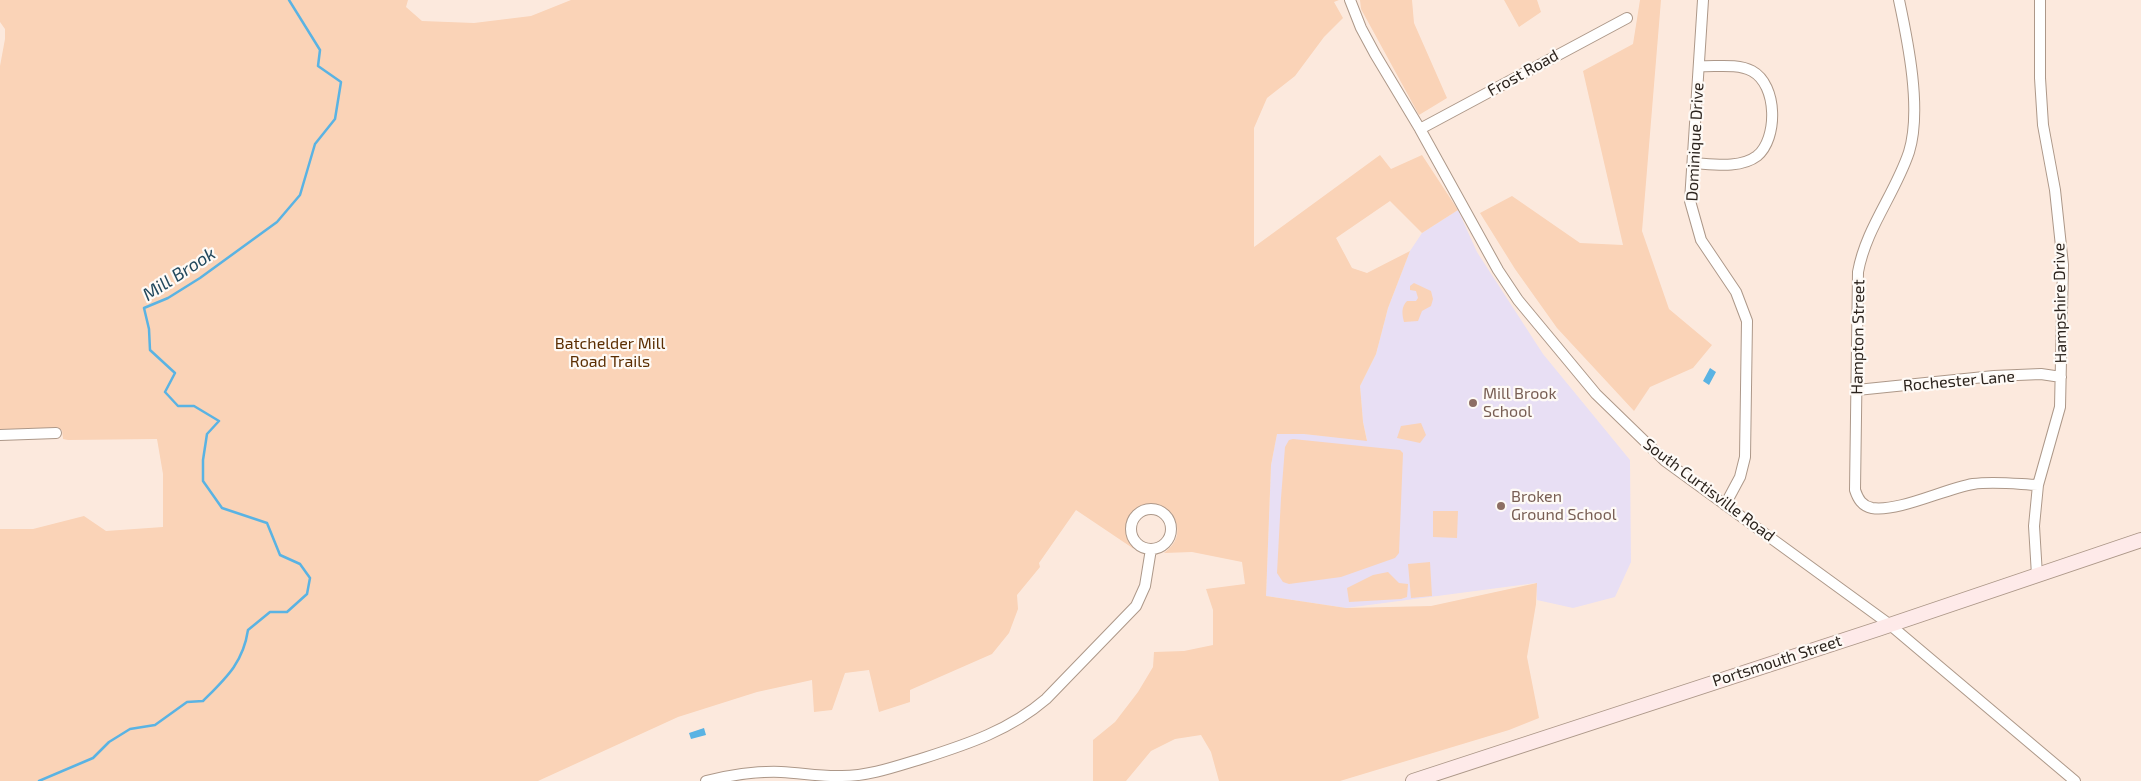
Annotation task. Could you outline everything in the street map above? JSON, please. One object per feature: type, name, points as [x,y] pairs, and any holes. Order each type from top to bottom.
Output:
[{"type":"street","name":"South Curtisville Road","points":[[1350,0],[1361,28],[1420,129],[1469,221],[1518,300],[1608,408],[1665,461],[1889,624],[2075,781]]},
{"type":"street","name":"Dominique Drive","points":[[1703,0],[1690,201],[1696,227],[1708,252],[1741,301],[1748,332],[1745,458],[1740,477],[1725,505]]},
{"type":"street","name":"Hampton Street","points":[[1899,0],[1913,76],[1913,131],[1904,166],[1865,244],[1861,260],[1857,312],[1855,490],[1858,499],[1864,506],[1873,508],[1892,507],[1973,484],[2038,485]]},
{"type":"street","name":"Hampshire Drive","points":[[2037,575],[2034,526],[2038,485],[2060,407],[2063,265],[2055,190],[2043,125],[2040,78],[2040,0]]},
{"type":"street","name":"Frost Road","points":[[1420,129],[1627,18]]},
{"type":"street","points":[[1693,163],[1727,164],[1746,162],[1756,157],[1763,150],[1770,130],[1772,105],[1770,93],[1764,81],[1758,75],[1741,67],[1699,66]]},
{"type":"street","name":"Rochester Lane","points":[[1857,390],[1994,376],[2041,374],[2061,377]]},
{"type":"street","points":[[0,435],[56,433]]},
{"type":"street","points":[[1152,508],[1163,512],[1167,516],[1170,521],[1171,532],[1162,546],[1151,549],[1135,542],[1130,531],[1132,519],[1141,511],[1152,508]]},
{"type":"street","name":"Portsmouth Street","points":[[1413,781],[2141,540]]},
{"type":"street","points":[[706,781],[724,776],[765,772],[826,776],[871,773],[978,741],[1001,730],[1032,711],[1046,699],[1132,612],[1145,586],[1151,549]]},
{"type":"shaded area","points":[[1458,210],[1477,252],[1543,354],[1630,460],[1631,562],[1615,597],[1573,608],[1537,600],[1536,583],[1346,608],[1266,596],[1271,465],[1277,433],[1367,440],[1363,422],[1360,386],[1376,354],[1388,308],[1410,251],[1422,233]]},
{"type":"green space","name":"Batchelder Mill Road Trails","points":[[0,0],[408,0],[406,7],[422,21],[474,23],[531,16],[571,0],[1339,0],[1334,2],[1343,18],[1324,37],[1295,76],[1267,98],[1254,128],[1254,247],[1380,155],[1391,169],[1422,155],[1458,210],[1422,233],[1390,201],[1336,238],[1352,268],[1367,273],[1410,251],[1388,308],[1376,354],[1360,386],[1363,422],[1367,441],[1304,434],[1277,434],[1271,465],[1266,596],[1346,608],[1431,606],[1537,583],[1536,604],[1527,657],[1539,718],[1509,730],[1340,781],[1219,781],[1211,752],[1201,735],[1175,739],[1151,751],[1126,781],[1093,781],[1093,740],[1115,722],[1138,692],[1153,667],[1154,652],[1184,651],[1213,645],[1213,610],[1206,589],[1245,584],[1242,562],[1192,552],[1164,553],[1175,541],[1177,526],[1172,514],[1163,507],[1152,505],[1141,508],[1132,514],[1127,523],[1127,535],[1134,549],[1076,510],[1039,563],[1040,567],[1017,595],[1018,609],[1009,633],[992,654],[910,690],[910,702],[879,712],[869,670],[845,673],[832,710],[814,712],[812,680],[757,692],[678,717],[538,781],[0,781],[0,529],[33,529],[84,516],[106,531],[163,527],[163,474],[157,439],[68,440],[63,439],[62,430],[0,436],[0,66],[5,29],[0,22]]},
{"type":"green space","points":[[1360,0],[1412,0],[1414,23],[1447,98],[1419,115],[1361,9]]},
{"type":"green space","points":[[1504,0],[1537,0],[1541,12],[1519,27]]},
{"type":"green space","points":[[1640,0],[1661,0],[1642,231],[1669,309],[1712,345],[1693,368],[1650,387],[1634,411],[1557,328],[1515,269],[1480,213],[1512,196],[1580,243],[1623,245],[1583,71],[1633,44]]},
{"type":"green space","points":[[1414,283],[1431,291],[1433,299],[1431,306],[1422,311],[1418,321],[1404,322],[1402,311],[1405,303],[1407,301],[1416,301],[1418,298],[1416,291],[1410,290],[1410,286]]},
{"type":"green space","points":[[1421,423],[1426,435],[1420,443],[1397,438],[1401,426]]},
{"type":"green space","points":[[1289,440],[1400,450],[1403,453],[1399,553],[1395,558],[1341,577],[1289,584],[1283,582],[1277,573],[1281,498],[1285,447]]},
{"type":"green space","points":[[1433,511],[1458,511],[1457,538],[1433,537]]},
{"type":"green space","points":[[1430,562],[1432,596],[1411,598],[1408,564]]},
{"type":"green space","points":[[1388,572],[1399,583],[1408,584],[1407,597],[1349,602],[1347,588],[1373,575]]},
{"type":"water","points":[[1710,368],[1716,372],[1709,385],[1703,381]]},
{"type":"water","points":[[704,728],[706,735],[691,739],[689,733]]},
{"type":"waterway","name":"Mill Brook","points":[[39,781],[93,758],[109,742],[130,729],[155,725],[187,702],[203,701],[226,677],[238,661],[246,642],[248,630],[270,612],[287,612],[307,594],[310,578],[300,564],[280,555],[267,523],[222,508],[203,481],[203,460],[207,434],[219,421],[194,406],[178,406],[165,392],[175,373],[150,350],[149,329],[144,308],[168,298],[200,278],[277,222],[300,195],[315,144],[335,119],[341,82],[318,66],[320,50],[289,0]]},
{"type":"place","name":"Mill Brook School","points":[[1473,403]]},
{"type":"place","name":"Broken Ground School","points":[[1501,506]]}]
